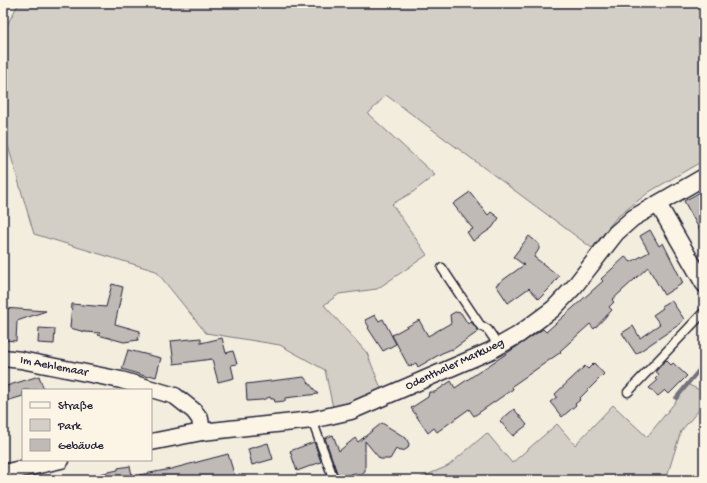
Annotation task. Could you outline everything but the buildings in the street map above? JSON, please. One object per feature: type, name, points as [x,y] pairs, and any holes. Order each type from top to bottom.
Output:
[{"type":"street","name":"Odenthaler Markweg","points":[[152,442],[202,432],[312,420],[351,411],[499,346],[518,335],[553,309],[574,287],[616,233],[633,218],[704,177]]},
{"type":"street","points":[[658,204],[704,284]]},
{"type":"street","name":"Im Aehlemaar","points":[[3,358],[124,380],[175,396],[194,411],[200,419],[202,432]]},
{"type":"street","points":[[3,473],[57,461]]},
{"type":"lane","points":[[442,268],[480,325],[488,330],[499,346]]},
{"type":"lane","points":[[628,392],[704,312]]},
{"type":"lane","points":[[312,420],[334,480]]},
{"type":"green space","points":[[19,3],[704,3],[704,160],[649,192],[616,218],[592,248],[386,95],[368,114],[435,175],[413,192],[392,204],[427,255],[377,289],[339,294],[324,305],[367,353],[382,391],[359,401],[333,408],[325,370],[280,345],[206,333],[156,271],[34,234],[5,136],[3,137],[3,32]]},
{"type":"green space","points":[[689,385],[704,392],[704,404],[681,431],[668,473],[669,480],[415,480],[448,466],[487,433],[512,463],[557,424],[575,445],[613,405],[647,437]]},
{"type":"waterway","points":[[676,398],[704,364]]}]
